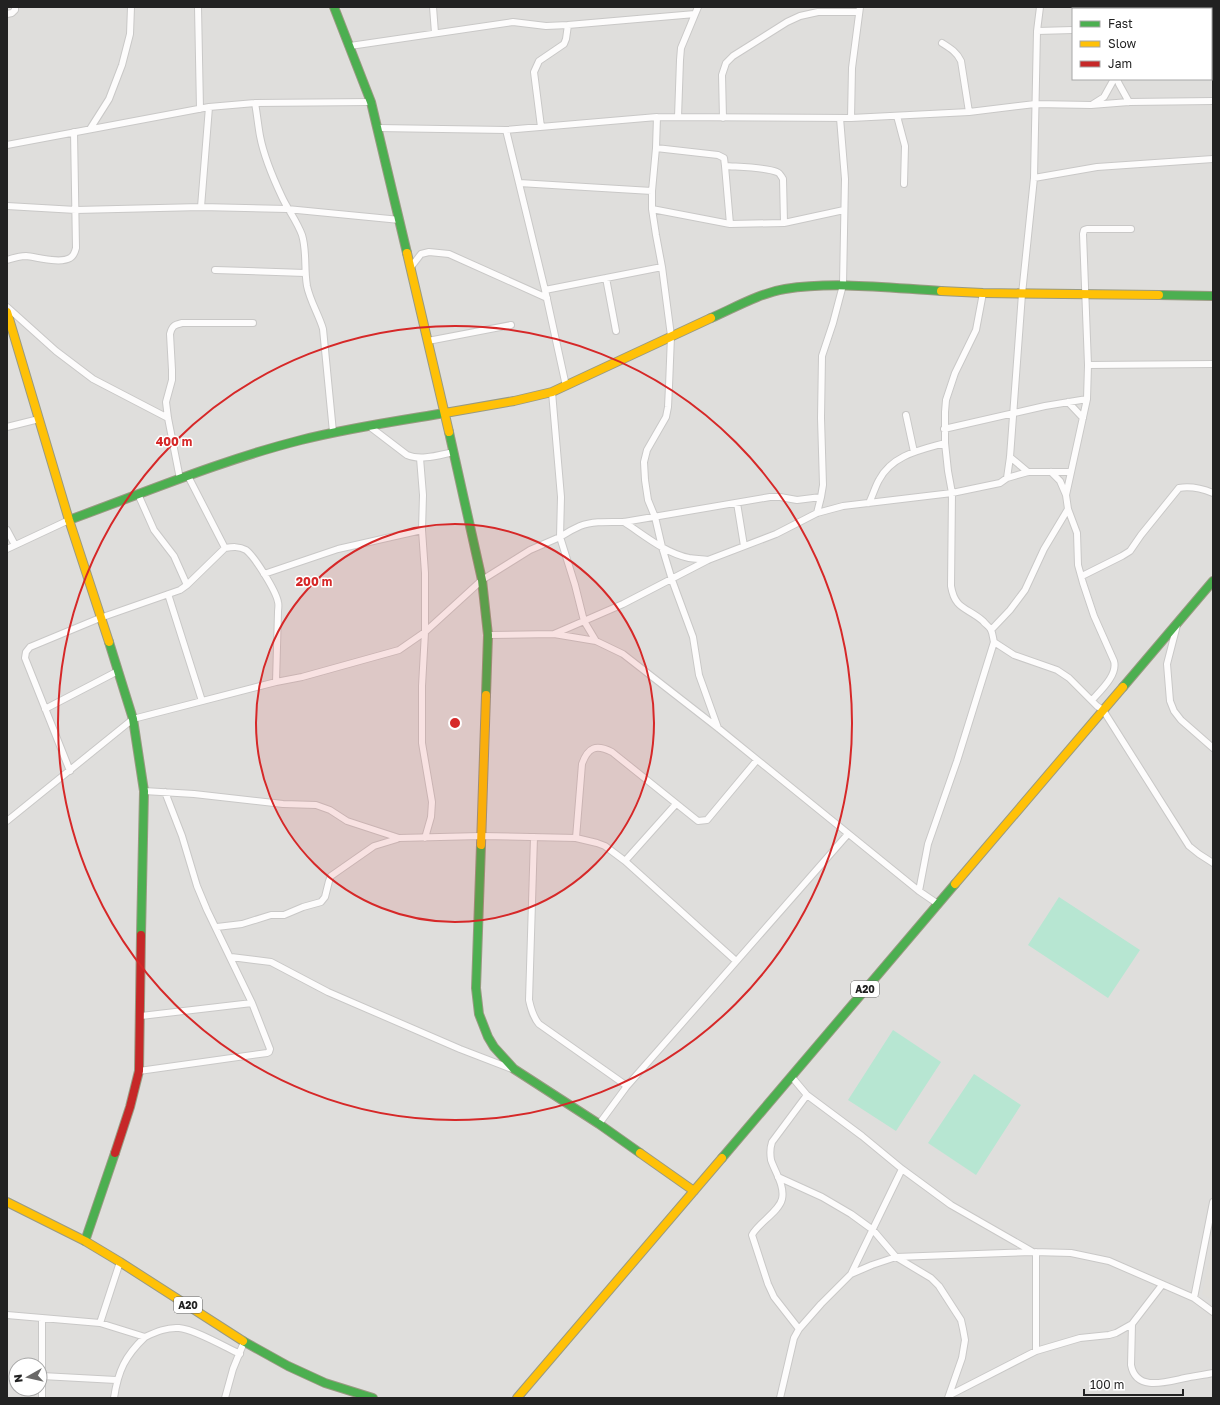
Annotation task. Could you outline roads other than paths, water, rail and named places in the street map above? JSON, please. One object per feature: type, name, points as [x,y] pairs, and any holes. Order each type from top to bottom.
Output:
[{"type":"street","points":[[7,14],[12,13],[15,10],[15,7]]},
{"type":"street","points":[[90,129],[109,99],[122,65],[130,34],[131,7]]},
{"type":"street","points":[[198,7],[200,109]]},
{"type":"street","points":[[334,7],[371,102],[378,128],[454,452],[482,580],[488,635],[480,836],[476,988],[477,1004],[484,1029],[494,1047],[514,1069]]},
{"type":"street","points":[[433,7],[435,33]]},
{"type":"street","points":[[678,117],[681,48],[698,7]]},
{"type":"street","points":[[1007,478],[1010,457],[1012,412],[1022,294],[1034,178],[1037,31],[1040,7]]},
{"type":"street","points":[[723,118],[722,75],[726,63],[733,56],[787,22],[800,16],[818,12],[860,9],[852,68],[851,118]]},
{"type":"street","points":[[350,46],[513,22],[546,26],[695,14]]},
{"type":"street","points":[[541,127],[534,72],[539,61],[564,44],[568,25]]},
{"type":"street","points":[[1037,31],[1072,30]]},
{"type":"street","points":[[942,43],[951,48],[958,55],[961,61],[969,112]]},
{"type":"street","points":[[1091,105],[1104,97],[1113,80]]},
{"type":"street","points":[[1117,80],[1129,102]]},
{"type":"street","points":[[378,128],[506,130],[678,117],[851,118],[969,112],[1035,104],[1091,105],[1129,102],[1213,101]]},
{"type":"street","points":[[7,146],[200,109],[255,103],[371,102]]},
{"type":"street","points":[[255,103],[260,137],[268,164],[287,210],[297,224],[302,235],[305,247],[305,273],[307,288],[320,318],[323,329],[332,432]]},
{"type":"street","points":[[201,208],[209,108]]},
{"type":"street","points":[[896,116],[905,146],[904,184]]},
{"type":"street","points":[[657,118],[652,209],[662,266],[671,336],[668,407],[666,417],[647,450],[644,462],[645,480],[648,500],[655,517],[672,580],[693,637],[699,675],[718,728]]},
{"type":"street","points":[[817,513],[823,485],[821,418],[822,356],[843,285],[845,179],[840,118]]},
{"type":"street","points":[[506,130],[547,298],[566,386]]},
{"type":"street","points":[[7,260],[26,256],[57,260],[70,258],[74,253],[76,248],[76,210],[74,132]]},
{"type":"street","points":[[656,148],[718,155],[724,158],[730,224]]},
{"type":"street","points":[[1034,178],[1097,167],[1213,160]]},
{"type":"street","points":[[725,166],[768,170],[781,174],[783,179],[784,223]]},
{"type":"street","points":[[519,183],[652,191]]},
{"type":"street","points":[[7,206],[76,210],[201,208],[287,210],[400,220]]},
{"type":"street","points":[[652,209],[730,224],[784,223],[844,210]]},
{"type":"street","points":[[1066,495],[1087,399],[1088,365],[1083,234],[1084,230],[1087,229],[1131,229]]},
{"type":"street","points":[[411,268],[421,254],[429,252],[448,254],[547,298]]},
{"type":"street","points":[[545,290],[662,266]]},
{"type":"street","points":[[215,270],[305,273]]},
{"type":"street","points":[[606,278],[616,331]]},
{"type":"street","points":[[7,549],[69,520],[266,449],[332,432],[514,401],[552,392],[755,298],[784,289],[843,285],[983,293],[1213,296]]},
{"type":"street","points":[[919,891],[928,844],[957,761],[994,642],[991,630],[976,615],[959,606],[952,594],[952,493],[944,428],[946,400],[955,372],[976,330],[983,293]]},
{"type":"street","points":[[7,307],[56,351],[93,380],[168,418]]},
{"type":"street","points":[[7,312],[69,520],[133,719],[144,791],[139,1070],[130,1107],[85,1241]]},
{"type":"street","points":[[180,479],[166,402],[172,380],[171,329],[182,323],[252,323]]},
{"type":"street","points":[[428,341],[511,325]]},
{"type":"street","points":[[1088,365],[1213,364]]},
{"type":"street","points":[[552,392],[561,497],[560,537],[576,585],[584,621],[596,640]]},
{"type":"street","points":[[944,428],[1012,412],[1087,399]]},
{"type":"street","points":[[1068,402],[1083,418]]},
{"type":"street","points":[[906,415],[914,452]]},
{"type":"street","points":[[7,427],[39,419]]},
{"type":"street","points":[[369,426],[412,457],[420,458],[454,452]]},
{"type":"street","points":[[869,503],[879,480],[885,471],[897,460],[914,452],[945,443]]},
{"type":"street","points":[[1010,457],[1028,472]]},
{"type":"street","points":[[420,458],[423,495],[422,530],[425,573],[422,743],[432,802],[431,817],[425,838]]},
{"type":"street","points":[[554,634],[623,604],[672,580],[708,560],[776,534],[817,513],[843,506],[952,493],[1002,483],[1007,478],[1028,472],[1070,472]]},
{"type":"street","points":[[1051,472],[1060,481],[1066,495],[1068,509],[1077,534],[1078,565],[1094,616],[1114,664],[1114,672],[1102,690],[1092,700]]},
{"type":"street","points":[[188,476],[225,548]]},
{"type":"street","points":[[1082,576],[1130,551],[1179,488],[1193,488],[1206,490],[1213,493]]},
{"type":"street","points":[[138,494],[154,530],[174,556],[187,585]]},
{"type":"street","points":[[7,821],[133,719],[276,682],[302,677],[399,650],[425,632],[482,580],[530,550],[560,537],[580,526],[590,523],[624,522],[770,497],[780,497],[792,500],[821,497]]},
{"type":"street","points":[[737,503],[744,546]]},
{"type":"street","points":[[991,630],[1010,610],[1025,590],[1044,549],[1068,509]]},
{"type":"street","points":[[624,522],[662,547],[682,556],[708,560]]},
{"type":"street","points":[[7,530],[15,545]]},
{"type":"street","points":[[264,574],[338,548],[422,530]]},
{"type":"street","points":[[70,771],[25,658],[26,652],[30,647],[100,618],[180,590],[225,548],[238,547],[245,550],[252,556],[275,594],[278,603],[276,682]]},
{"type":"street","name":"A20","points":[[517,1398],[1213,581]]},
{"type":"street","points":[[168,594],[202,702]]},
{"type":"street","points":[[1179,620],[1167,664],[1170,701],[1174,711],[1181,720],[1213,748]]},
{"type":"street","points":[[488,635],[554,634],[596,640],[622,654],[718,728],[919,891],[938,904]]},
{"type":"street","points":[[994,642],[1014,656],[1057,670],[1069,678],[1102,710],[1189,846],[1213,863]]},
{"type":"street","points":[[45,709],[118,671]]},
{"type":"street","points":[[576,838],[582,764],[586,754],[592,749],[602,747],[612,752],[698,821],[707,820],[757,760]]},
{"type":"street","points":[[144,791],[194,794],[270,803],[316,805],[330,810],[347,821],[399,838]]},
{"type":"street","points":[[139,1070],[269,1052],[269,1046],[252,1003],[197,886],[182,836],[165,792]]},
{"type":"street","points":[[625,862],[676,804]]},
{"type":"street","points":[[599,1124],[627,1086],[848,834]]},
{"type":"street","points":[[216,927],[242,924],[272,915],[284,915],[303,907],[321,902],[325,897],[331,876],[374,846],[399,838],[480,836],[576,838],[605,846],[736,961]]},
{"type":"street","points":[[534,837],[529,1000],[531,1011],[534,1019],[539,1024],[627,1086]]},
{"type":"street","points":[[231,957],[271,962],[328,992],[460,1049],[514,1069],[599,1124],[694,1191]]},
{"type":"street","points":[[141,1016],[252,1003]]},
{"type":"street","points":[[791,1076],[807,1095],[951,1205],[1035,1252]]},
{"type":"street","points":[[799,1329],[774,1297],[768,1284],[752,1235],[779,1205],[782,1199],[782,1188],[771,1159],[770,1149],[772,1142],[807,1095]]},
{"type":"street","points":[[852,1274],[902,1169]]},
{"type":"street","points":[[778,1176],[822,1197],[851,1214],[873,1230],[896,1256],[931,1278],[939,1286],[961,1320],[964,1329],[962,1358],[949,1397]]},
{"type":"street","name":"A20","points":[[7,1202],[85,1241],[244,1342],[288,1366],[337,1387],[373,1398]]},
{"type":"street","points":[[1194,1298],[1213,1202]]},
{"type":"street","points":[[1035,1252],[1036,1350]]},
{"type":"street","points":[[780,1398],[794,1338],[799,1329],[821,1304],[852,1274],[872,1264],[896,1256],[1035,1252],[1071,1253],[1110,1261],[1194,1298],[1213,1312]]},
{"type":"street","points":[[100,1323],[120,1262]]},
{"type":"street","points":[[949,1397],[1036,1350],[1080,1338],[1116,1333],[1132,1324],[1162,1285]]},
{"type":"street","points":[[7,1315],[100,1323],[145,1337]]},
{"type":"street","points":[[42,1318],[42,1357]]},
{"type":"street","points":[[1132,1324],[1131,1365],[1132,1370],[1140,1380],[1160,1384],[1213,1373]]},
{"type":"street","points":[[114,1398],[116,1380],[125,1359],[133,1348],[145,1337],[158,1331],[178,1328],[190,1331],[240,1354]]},
{"type":"street","points":[[226,1398],[228,1384],[244,1342]]},
{"type":"street","points":[[48,1376],[116,1380]]}]
